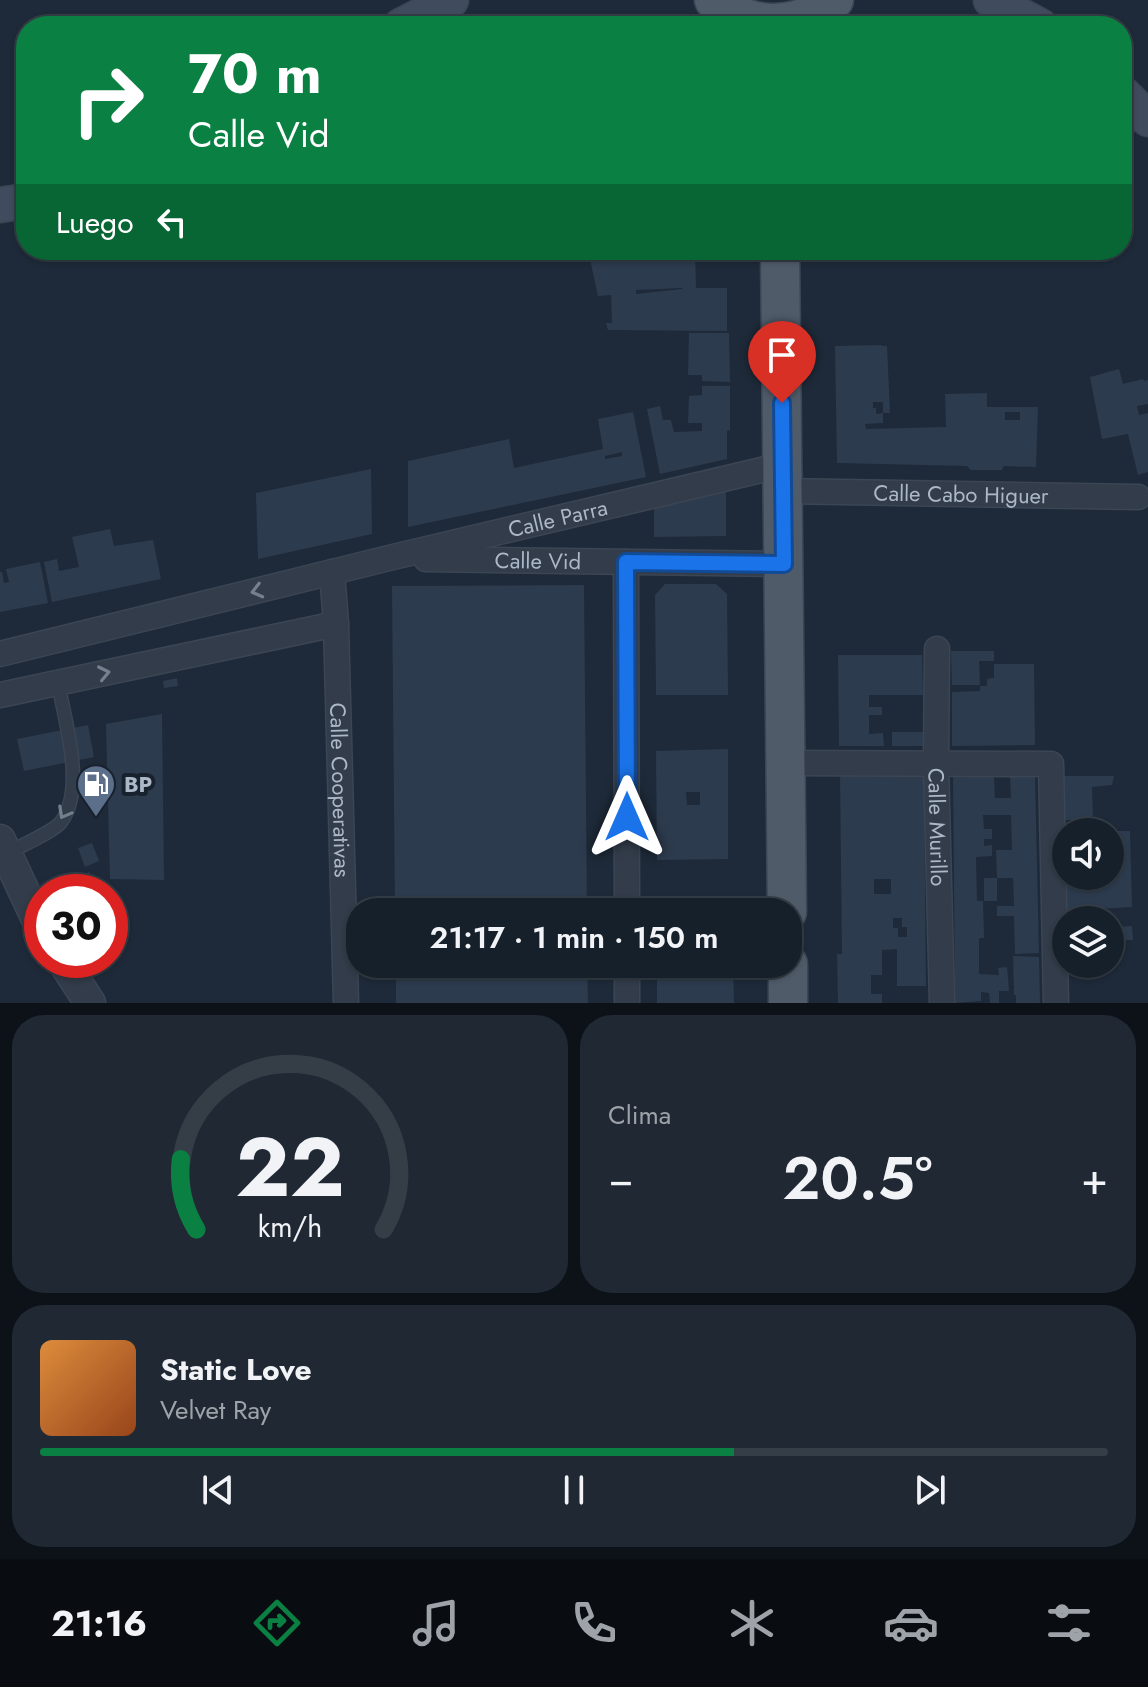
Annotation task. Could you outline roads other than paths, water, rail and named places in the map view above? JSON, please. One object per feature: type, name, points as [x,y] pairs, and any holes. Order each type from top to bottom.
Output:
[{"type":"main road","points":[[420,16],[451,0]]},
{"type":"main road","points":[[991,0],[1021,16]]},
{"type":"main road","points":[[1132,103],[1148,119]]},
{"type":"main road","points":[[780,260],[787,898]]},
{"type":"main road","points":[[788,978],[788,1003]]},
{"type":"street","name":"Calle Cabo Higuer","points":[[783,478],[1138,497]]},
{"type":"street","name":"Calle Parra","points":[[0,654],[389,558],[783,478]]},
{"type":"street","name":"Calle Vid","points":[[389,558],[784,564]]},
{"type":"street","points":[[626,562],[627,898]]},
{"type":"street","points":[[0,695],[336,624],[332,572]]},
{"type":"street","name":"Calle Cooperativas","points":[[336,624],[346,1003]]},
{"type":"street","name":"Calle Murillo","points":[[937,649],[936,763],[942,1003]]},
{"type":"street","points":[[786,763],[1051,764],[1056,1003]]},
{"type":"street","points":[[3,847],[24,892]]},
{"type":"street","points":[[74,978],[90,1003]]},
{"type":"street","points":[[627,978],[627,1003]]},
{"type":"lane","points":[[3,847],[60,824],[71,803],[74,772],[58,683]]},
{"type":"place","name":"BP","points":[[96,818]]}]
